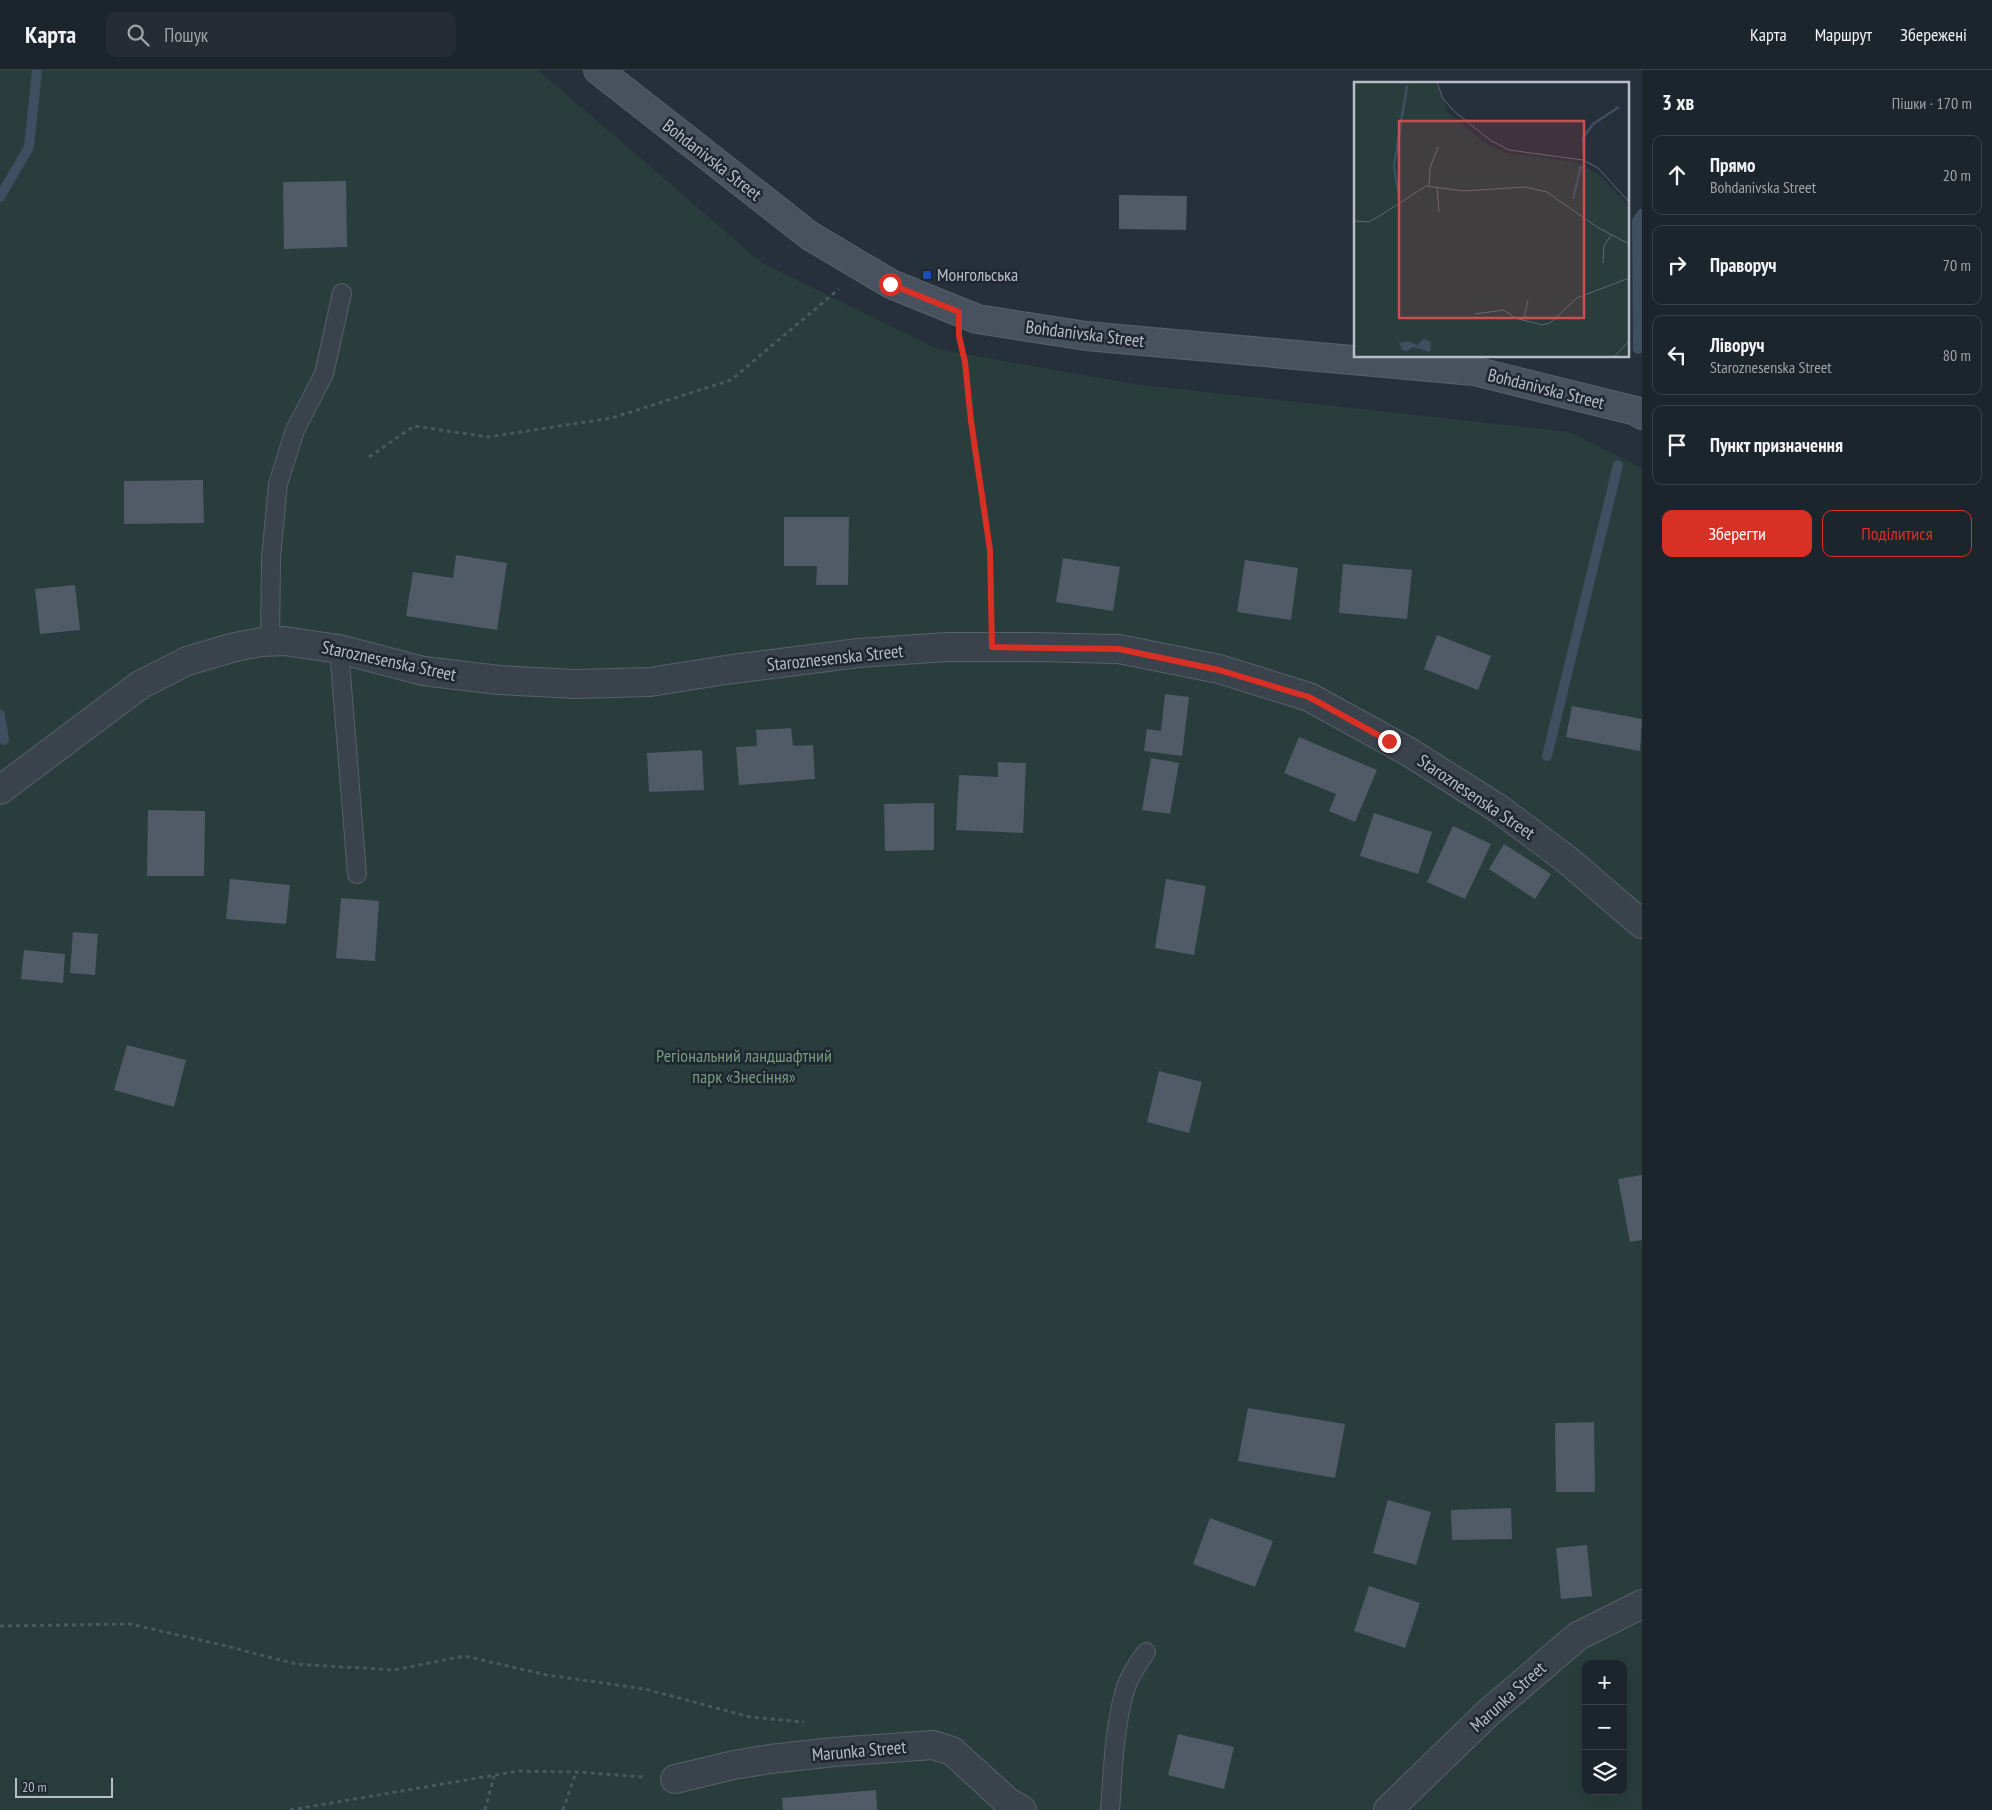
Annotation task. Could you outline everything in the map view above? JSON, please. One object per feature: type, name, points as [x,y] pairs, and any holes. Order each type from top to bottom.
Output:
[{"type":"main road","name":"Bohdanivska Street","points":[[598,70],[810,236],[890,284],[977,319],[1086,336],[1474,371],[1636,411],[1642,415]]},
{"type":"street","name":"Staroznesenska Street","points":[[0,790],[140,685],[187,661],[235,647],[270,641],[284,641],[338,649],[423,671],[499,680],[575,684],[650,682],[725,670],[858,653],[947,647],[1119,649],[1219,670],[1309,697],[1409,752],[1499,809],[1566,859],[1642,924]]},
{"type":"street","name":"Marunka Street","points":[[1388,1810],[1488,1713],[1578,1636],[1642,1604]]},
{"type":"street","name":"Marunka Street","points":[[675,1779],[734,1765],[770,1759],[933,1745],[952,1751],[1008,1802],[1022,1810]]},
{"type":"lane","points":[[270,641],[271,558],[278,484],[295,430],[324,374],[342,293]]},
{"type":"lane","points":[[338,649],[357,874]]},
{"type":"lane","points":[[1110,1810],[1115,1744],[1125,1689],[1130,1676],[1146,1652]]},
{"type":"path","points":[[369,457],[414,426],[488,437],[612,418],[731,380],[840,288],[855,263]]},
{"type":"path","points":[[959,312],[959,336],[965,362],[971,421],[990,550],[992,647]]},
{"type":"path","points":[[0,1626],[130,1624],[296,1664],[394,1670],[464,1656],[547,1675],[645,1689],[750,1716],[808,1723]]},
{"type":"path","points":[[290,1810],[519,1771],[576,1772],[675,1779]]},
{"type":"path","points":[[563,1810],[576,1772]]},
{"type":"path","points":[[485,1810],[494,1776]]},
{"type":"green space","name":"Регіональний ландшафтний парк «Знесіння»","points":[[0,70],[538,70],[762,263],[937,349],[1134,384],[1570,432],[1642,468],[1642,1810],[0,1810]]},
{"type":"building","points":[[346,181],[347,247],[284,249],[283,182]]},
{"type":"building","points":[[1119,195],[1187,196],[1186,230],[1119,229]]},
{"type":"building","points":[[203,480],[204,523],[124,524],[124,481]]},
{"type":"building","points":[[784,517],[849,517],[848,585],[816,585],[817,566],[784,566]]},
{"type":"building","points":[[456,555],[507,563],[497,630],[406,616],[413,572],[453,578]]},
{"type":"building","points":[[1063,558],[1120,567],[1113,611],[1056,602]]},
{"type":"building","points":[[1245,560],[1298,568],[1291,620],[1237,612]]},
{"type":"building","points":[[1343,564],[1412,570],[1407,619],[1339,613]]},
{"type":"building","points":[[75,585],[80,630],[40,634],[35,589]]},
{"type":"building","points":[[1437,635],[1491,656],[1478,690],[1424,669]]},
{"type":"building","points":[[1165,694],[1189,697],[1182,756],[1144,751],[1147,729],[1161,731]]},
{"type":"building","points":[[1572,706],[1642,719],[1640,751],[1566,737]]},
{"type":"building","points":[[791,728],[793,746],[813,745],[815,779],[739,785],[736,747],[757,746],[756,730]]},
{"type":"building","points":[[1299,737],[1377,770],[1355,822],[1329,811],[1336,794],[1284,773]]},
{"type":"building","points":[[702,750],[704,790],[649,792],[647,753]]},
{"type":"building","points":[[1151,758],[1179,763],[1170,814],[1142,810]]},
{"type":"building","points":[[998,762],[1026,763],[1023,833],[956,830],[959,775],[998,777]]},
{"type":"building","points":[[934,803],[934,850],[885,851],[884,804]]},
{"type":"building","points":[[148,810],[205,811],[204,876],[147,876]]},
{"type":"building","points":[[1374,813],[1432,832],[1418,874],[1360,856]]},
{"type":"building","points":[[1453,826],[1491,844],[1465,899],[1427,882]]},
{"type":"building","points":[[1504,844],[1551,874],[1535,899],[1489,869]]},
{"type":"building","points":[[230,879],[290,885],[286,924],[226,919]]},
{"type":"building","points":[[1166,879],[1206,886],[1194,955],[1155,948]]},
{"type":"building","points":[[341,898],[379,901],[375,961],[336,958]]},
{"type":"building","points":[[73,932],[98,934],[95,975],[70,973]]},
{"type":"building","points":[[24,950],[65,954],[63,983],[21,979]]},
{"type":"building","points":[[127,1045],[186,1060],[174,1107],[114,1090]]},
{"type":"building","points":[[1159,1071],[1202,1082],[1189,1133],[1147,1122]]},
{"type":"building","points":[[1642,1175],[1642,1240],[1630,1242],[1618,1179]]},
{"type":"building","points":[[1248,1408],[1345,1424],[1335,1478],[1238,1461]]},
{"type":"building","points":[[1594,1422],[1595,1492],[1556,1492],[1555,1423]]},
{"type":"building","points":[[1388,1500],[1431,1512],[1416,1565],[1373,1553]]},
{"type":"building","points":[[1511,1508],[1512,1539],[1452,1540],[1451,1510]]},
{"type":"building","points":[[1210,1518],[1273,1541],[1255,1587],[1193,1564]]},
{"type":"building","points":[[1587,1545],[1592,1596],[1561,1599],[1556,1548]]},
{"type":"building","points":[[1369,1586],[1420,1603],[1405,1648],[1354,1631]]},
{"type":"building","points":[[1178,1734],[1234,1747],[1224,1789],[1168,1775]]},
{"type":"building","points":[[876,1790],[877,1810],[783,1810],[782,1798]]},
{"type":"waterway","points":[[0,197],[29,147],[37,70]]},
{"type":"waterway","points":[[1638,349],[1637,221],[1642,214]]},
{"type":"waterway","points":[[1547,756],[1618,465]]},
{"type":"waterway","points":[[0,715],[4,740]]},
{"type":"place","name":"Монгольська","points":[[927,275]]},
{"type":"route","points":[[890,284],[959,312],[959,336],[965,362],[971,421],[982,485],[990,550],[992,647],[1119,649],[1219,670],[1309,697],[1389,741]]}]
